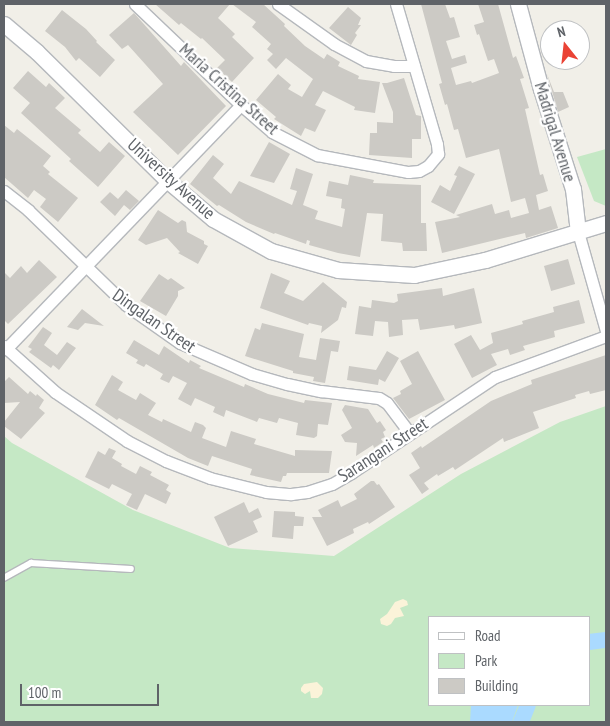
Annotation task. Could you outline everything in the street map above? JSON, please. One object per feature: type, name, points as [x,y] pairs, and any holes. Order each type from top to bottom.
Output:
[{"type":"street","name":"Maria Cristina Street","points":[[136,4],[241,106],[272,132],[317,154],[399,171],[419,171],[428,166],[438,154],[437,144],[396,4]]},
{"type":"street","points":[[278,4],[334,44],[366,61],[394,66],[414,66]]},
{"type":"street","name":"Madrigal Avenue","points":[[518,4],[541,89],[573,189],[578,232]]},
{"type":"street","name":"University Avenue","points":[[4,24],[36,52],[168,181],[213,219],[271,251],[338,270],[414,275],[485,260],[606,223]]},
{"type":"street","points":[[5,348],[241,106]]},
{"type":"street","name":"Dingalan Street","points":[[4,191],[28,210],[126,305],[180,343],[252,374],[287,384],[379,398],[387,403],[410,433]]},
{"type":"street","points":[[578,232],[606,331]]},
{"type":"street","name":"Sarangani Street","points":[[5,348],[55,392],[127,441],[210,478],[266,492],[291,494],[307,492],[332,484],[351,474],[494,377],[606,336]]},
{"type":"lane","points":[[4,578],[31,563],[131,569]]},
{"type":"green space","points":[[606,149],[606,206],[594,201],[577,157]]},
{"type":"green space","points":[[606,406],[606,722],[4,722],[4,436],[12,443],[133,510],[230,548],[334,556],[461,474],[560,422]]},
{"type":"sand","points":[[403,599],[407,601],[408,605],[400,608],[404,616],[395,618],[387,626],[381,624],[380,619],[387,614],[395,602]]},
{"type":"sand","points":[[317,682],[323,688],[322,694],[318,698],[311,698],[310,691],[305,694],[301,691],[304,684]]},
{"type":"water","points":[[471,706],[518,706],[512,722],[470,722]]},
{"type":"building","points":[[155,4],[230,4],[218,18],[235,34],[232,37],[254,58],[232,82],[217,68],[225,60],[202,38],[181,23],[179,25]]},
{"type":"building","points":[[232,4],[263,4],[305,46],[324,59],[327,54],[340,62],[338,66],[359,76],[358,79],[380,82],[375,113],[354,110],[355,107],[323,91],[315,105],[326,110],[315,132],[305,128],[301,136],[274,119],[276,117],[256,100],[278,74],[291,85],[288,89],[302,97],[313,79],[286,58],[276,69],[267,60],[273,54],[267,49],[271,44],[252,27],[256,22]]},
{"type":"building","points":[[421,4],[445,4],[450,18],[454,17],[460,37],[446,41],[452,59],[465,55],[467,63],[451,68],[456,85],[471,81],[472,83],[499,73],[494,59],[488,61],[474,25],[484,22],[478,4],[498,4],[513,58],[516,56],[524,78],[520,79],[529,108],[525,109],[540,175],[543,174],[548,191],[536,195],[539,210],[551,206],[558,228],[526,238],[525,233],[442,253],[435,222],[460,217],[456,215],[492,204],[495,214],[509,210],[511,218],[529,213],[525,198],[511,202],[499,149],[466,158],[458,129],[454,130],[447,104],[445,105],[439,84],[442,83]]},
{"type":"building","points":[[348,7],[361,18],[358,25],[361,25],[355,33],[357,35],[351,45],[329,28]]},
{"type":"building","points":[[62,10],[86,29],[96,42],[115,60],[100,77],[79,58],[76,61],[65,47],[45,31]]},
{"type":"building","points":[[134,13],[181,66],[184,62],[226,106],[178,155],[133,112],[163,84],[128,45],[122,49],[109,35]]},
{"type":"building","points":[[28,71],[46,87],[49,83],[65,98],[55,108],[81,130],[78,133],[100,152],[109,142],[125,156],[98,187],[21,113],[30,103],[13,88]]},
{"type":"building","points":[[547,74],[554,92],[563,92],[569,107],[558,112]]},
{"type":"building","points":[[404,78],[416,115],[421,116],[421,139],[412,139],[412,158],[369,155],[370,133],[377,133],[377,122],[393,123],[393,112],[382,83]]},
{"type":"building","points":[[4,125],[14,133],[17,129],[51,156],[43,166],[50,172],[48,174],[78,198],[58,222],[40,207],[46,199],[34,190],[28,198],[4,177]]},
{"type":"building","points":[[269,142],[290,154],[274,183],[250,176]]},
{"type":"building","points":[[213,155],[224,164],[213,178],[231,194],[239,181],[292,205],[297,191],[290,189],[296,168],[313,174],[303,205],[318,211],[315,219],[342,227],[345,209],[341,208],[342,199],[326,196],[329,181],[348,185],[350,175],[374,180],[373,183],[421,185],[421,223],[426,223],[427,251],[403,251],[402,243],[381,241],[383,214],[367,213],[360,257],[309,245],[310,241],[307,240],[306,244],[274,234],[246,222],[219,205],[217,206],[190,184]]},
{"type":"building","points":[[459,166],[475,174],[454,214],[431,202],[440,185],[450,191],[457,176],[454,175]]},
{"type":"building","points":[[126,190],[139,201],[130,210],[124,205],[115,216],[100,202],[110,192],[118,199]]},
{"type":"building","points":[[158,210],[178,223],[182,220],[186,222],[187,232],[204,241],[204,244],[208,246],[198,264],[178,253],[180,252],[167,238],[146,245],[138,240]]},
{"type":"building","points":[[568,259],[575,284],[551,291],[544,266]]},
{"type":"building","points":[[39,260],[57,277],[8,324],[4,320],[4,272],[10,278],[21,266],[27,273]]},
{"type":"building","points":[[271,273],[290,281],[284,293],[303,301],[323,282],[347,302],[346,308],[342,307],[338,320],[321,333],[322,326],[309,323],[308,325],[260,308]]},
{"type":"building","points":[[159,274],[168,280],[171,278],[185,288],[178,291],[178,296],[166,316],[140,301]]},
{"type":"building","points":[[442,288],[443,296],[474,288],[482,323],[455,329],[454,325],[420,330],[418,319],[402,320],[403,335],[389,337],[388,322],[375,321],[373,336],[355,334],[359,306],[371,308],[372,300],[394,303],[398,301],[397,294]]},
{"type":"building","points":[[579,300],[585,323],[554,331],[555,337],[523,346],[525,350],[510,355],[508,349],[491,354],[497,365],[472,378],[454,344],[471,335],[480,350],[493,343],[491,333],[523,324],[522,321],[554,312],[553,307]]},
{"type":"building","points":[[82,309],[104,326],[85,323],[78,330],[67,327]]},
{"type":"building","points":[[262,323],[304,334],[299,357],[316,360],[320,338],[340,341],[338,352],[331,351],[325,383],[313,381],[314,377],[293,373],[293,371],[245,356],[255,328],[260,330]]},
{"type":"building","points":[[43,327],[52,333],[44,345],[57,355],[67,342],[76,348],[59,370],[53,365],[51,368],[29,352],[32,349],[28,347]]},
{"type":"building","points":[[134,340],[159,355],[164,346],[189,363],[190,360],[201,366],[199,368],[244,387],[245,384],[268,394],[304,403],[305,400],[332,403],[328,425],[318,424],[317,436],[314,438],[296,435],[298,423],[279,418],[277,423],[259,418],[257,422],[226,410],[224,417],[213,412],[215,407],[195,398],[191,406],[178,399],[187,383],[173,376],[169,383],[160,379],[163,374],[146,364],[144,367],[136,363],[138,360],[126,353]]},
{"type":"building","points":[[387,351],[399,358],[385,382],[379,379],[378,385],[347,380],[349,366],[376,370]]},
{"type":"building","points":[[418,351],[445,400],[409,419],[393,398],[401,394],[400,391],[412,384],[400,361]]},
{"type":"building","points":[[606,355],[606,390],[590,394],[589,391],[575,395],[576,398],[533,412],[539,428],[504,442],[503,438],[455,470],[453,467],[438,476],[437,474],[424,483],[429,489],[422,494],[409,475],[420,468],[411,453],[421,446],[422,448],[491,401],[532,384],[531,380]]},
{"type":"building","points":[[112,375],[123,382],[118,390],[136,400],[140,393],[156,403],[148,415],[162,422],[163,419],[191,432],[195,422],[203,425],[206,428],[202,438],[226,447],[231,431],[256,439],[254,444],[295,456],[295,450],[332,451],[329,473],[287,473],[286,476],[283,476],[281,482],[250,475],[252,469],[212,456],[208,466],[188,458],[119,418],[117,420],[95,405]]},
{"type":"building","points":[[9,377],[28,394],[30,391],[44,400],[39,408],[45,413],[21,439],[4,426],[4,422],[20,402],[4,403],[4,382]]},
{"type":"building","points":[[345,405],[368,409],[377,423],[380,421],[386,430],[383,432],[385,437],[381,439],[383,442],[374,448],[373,445],[356,456],[357,443],[345,442],[341,435],[352,428],[342,410]]},
{"type":"building","points":[[109,448],[116,451],[112,458],[122,464],[121,466],[136,474],[140,466],[152,472],[150,475],[169,485],[166,490],[171,493],[166,504],[145,494],[137,510],[126,505],[132,494],[112,484],[109,489],[85,477],[98,451],[105,455]]},
{"type":"building","points":[[371,481],[374,481],[377,485],[379,484],[395,507],[369,524],[368,522],[353,529],[354,533],[327,546],[312,517],[322,517],[318,510],[338,500],[341,507],[357,499],[354,494]]},
{"type":"building","points":[[244,502],[249,513],[258,508],[262,517],[253,521],[258,532],[228,546],[214,517]]},
{"type":"building","points":[[274,511],[295,512],[295,516],[304,517],[303,526],[294,526],[293,539],[272,537]]},
{"type":"waterway","points":[[590,642],[606,640]]},
{"type":"waterway","points":[[521,722],[528,706]]}]
